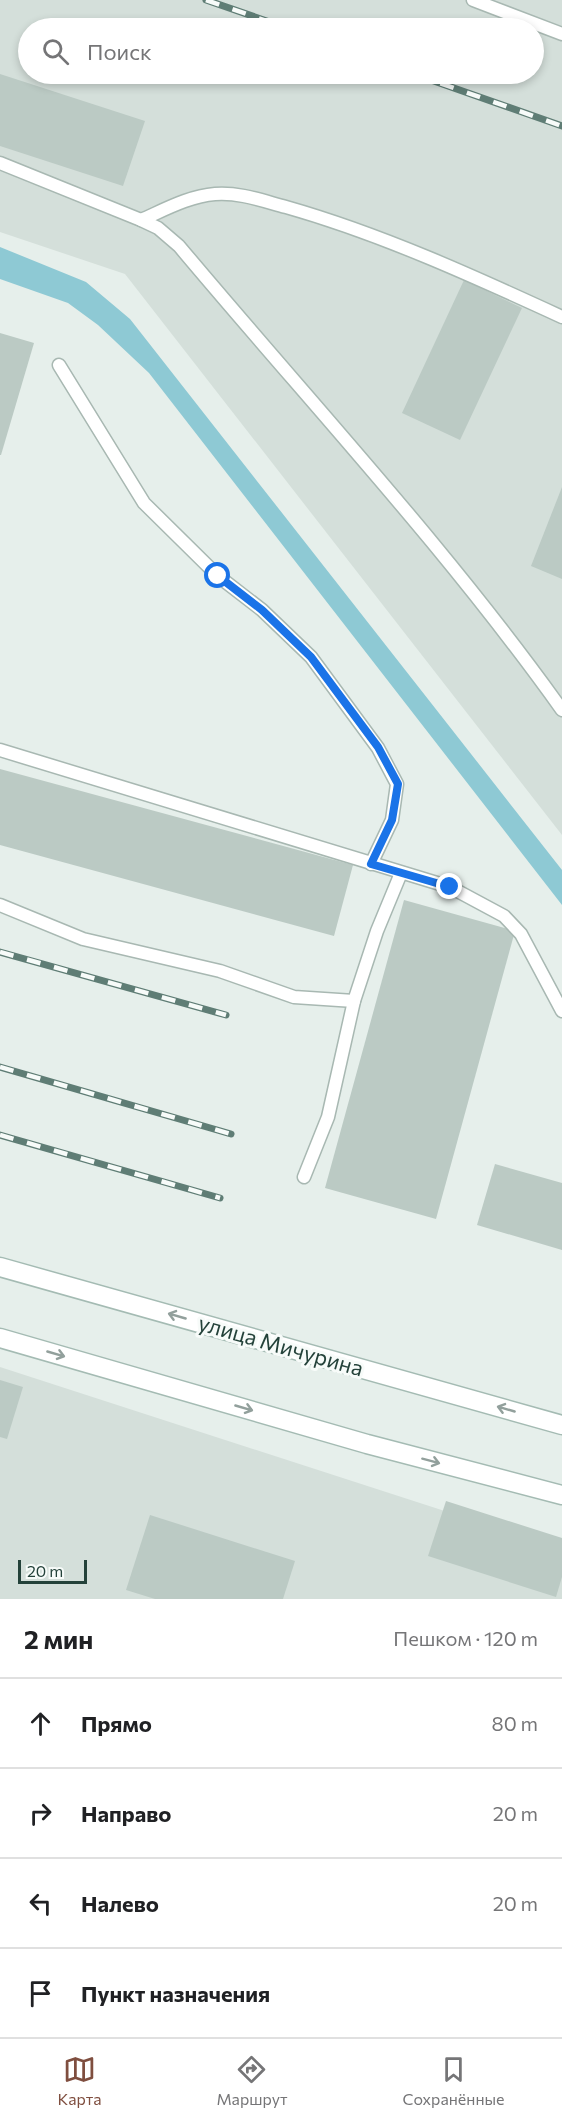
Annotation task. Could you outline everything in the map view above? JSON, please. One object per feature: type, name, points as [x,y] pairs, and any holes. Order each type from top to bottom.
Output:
[{"type":"main road","name":"улица Мичурина","points":[[0,1267],[562,1425]]},
{"type":"main road","points":[[0,1338],[367,1444],[562,1495]]},
{"type":"lane","points":[[474,0],[521,18]]},
{"type":"lane","points":[[544,27],[562,34]]},
{"type":"lane","points":[[0,163],[141,220],[158,228],[179,246],[292,381],[422,526],[519,650],[562,710]]},
{"type":"lane","points":[[141,220],[185,201],[214,194],[244,195],[316,215],[462,272],[562,317]]},
{"type":"lane","points":[[59,365],[144,503],[218,576],[262,610],[311,657],[378,747],[398,784],[392,820],[371,864]]},
{"type":"lane","points":[[0,750],[450,887],[504,916],[521,933],[562,1011]]},
{"type":"lane","points":[[304,1177],[328,1117],[354,1001],[377,931],[401,873]]},
{"type":"lane","points":[[0,904],[83,939],[220,971],[294,997],[354,1001]]},
{"type":"shaded area","points":[[0,0],[562,0],[562,835],[125,274],[0,232]]},
{"type":"shaded area","points":[[0,1367],[562,1549],[562,1599],[0,1599]]},
{"type":"water","points":[[0,247],[86,282],[130,319],[562,870],[562,905],[149,373],[98,325],[68,303],[0,279]]},
{"type":"building","points":[[0,74],[18,80],[18,84],[31,84],[145,121],[123,186],[0,146]]},
{"type":"building","points":[[464,280],[522,308],[460,440],[402,413]]},
{"type":"building","points":[[0,333],[34,343],[1,455],[0,455]]},
{"type":"building","points":[[562,487],[562,579],[531,566]]},
{"type":"building","points":[[0,769],[353,865],[334,936],[0,845]]},
{"type":"building","points":[[404,900],[515,931],[436,1219],[325,1188]]},
{"type":"building","points":[[495,1164],[562,1183],[562,1250],[477,1225]]},
{"type":"building","points":[[0,1380],[23,1387],[7,1439],[0,1437]]},
{"type":"building","points":[[446,1501],[562,1538],[562,1577],[556,1597],[428,1556]]},
{"type":"building","points":[[150,1515],[295,1561],[283,1599],[155,1599],[126,1590]]},
{"type":"railway","points":[[206,0],[258,18]]},
{"type":"railway","points":[[442,84],[562,126]]},
{"type":"railway","points":[[0,952],[226,1015]]},
{"type":"railway","points":[[0,1067],[231,1134]]},
{"type":"railway","points":[[0,1135],[220,1198]]},
{"type":"route","points":[[218,576],[262,610],[311,657],[378,747],[398,784],[392,820],[371,864],[450,887]]}]
